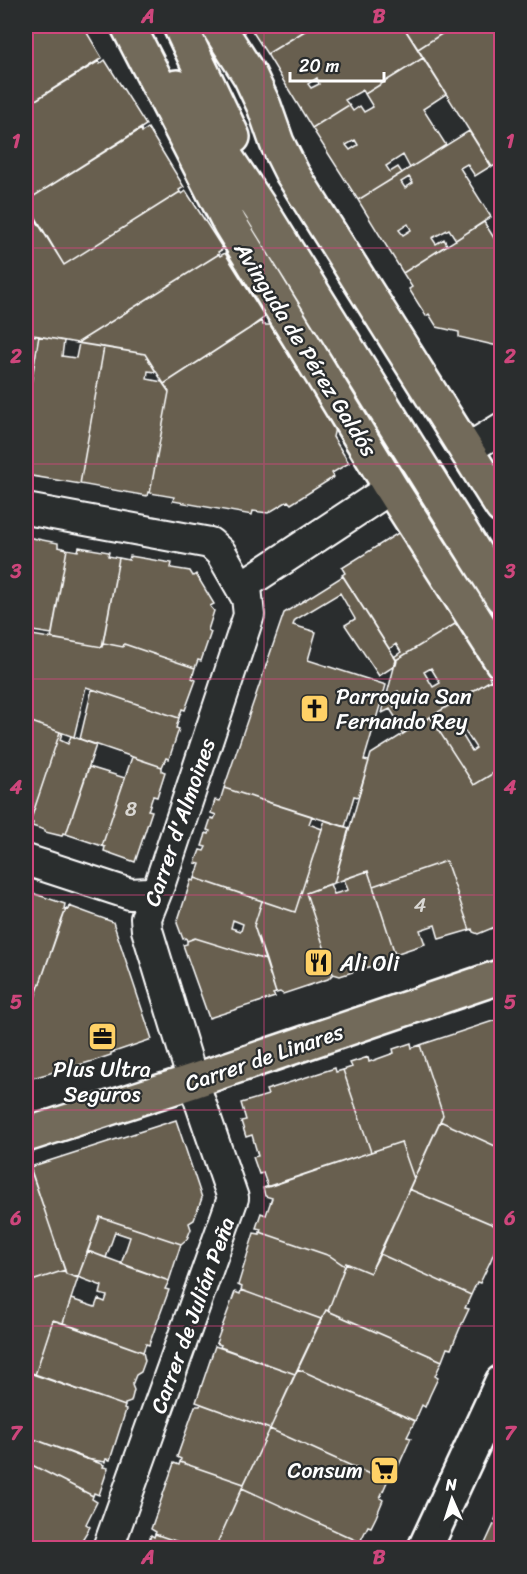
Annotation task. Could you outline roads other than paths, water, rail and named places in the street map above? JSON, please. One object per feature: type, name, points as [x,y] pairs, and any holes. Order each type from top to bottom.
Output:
[{"type":"main road","name":"Avinguda de Pérez Galdós","points":[[129,26],[230,224],[391,488],[501,662]]},
{"type":"main road","name":"Avinguda de Pérez Galdós","points":[[129,26],[200,118],[260,208],[501,597]]},
{"type":"main road","points":[[180,26],[225,122],[245,157],[501,569]]},
{"type":"main road","points":[[218,26],[250,76],[277,143],[292,173],[501,507]]},
{"type":"main road","name":"Carrer de Linares","points":[[33,1127],[193,1081],[501,976]]},
{"type":"main road","points":[[425,1548],[501,1382]]},
{"type":"street","points":[[466,450],[501,428]]},
{"type":"street","points":[[247,598],[246,588],[256,576],[391,488]]},
{"type":"street","points":[[26,508],[210,543],[221,553],[247,598]]},
{"type":"street","name":"Carrer d'Almoines","points":[[193,1081],[147,930],[146,918],[249,615],[247,598]]},
{"type":"street","points":[[26,860],[130,894],[157,890]]},
{"type":"street","name":"Carrer de Julián Peña","points":[[108,1548],[233,1198],[193,1081]]},
{"type":"place","name":"Parroquia San Fernando Rey","points":[[315,709]]},
{"type":"place","name":"Ali Oli","points":[[319,963]]},
{"type":"place","name":"Plus Ultra Seguros","points":[[102,1037]]},
{"type":"place","name":"Consum","points":[[384,1470]]}]
